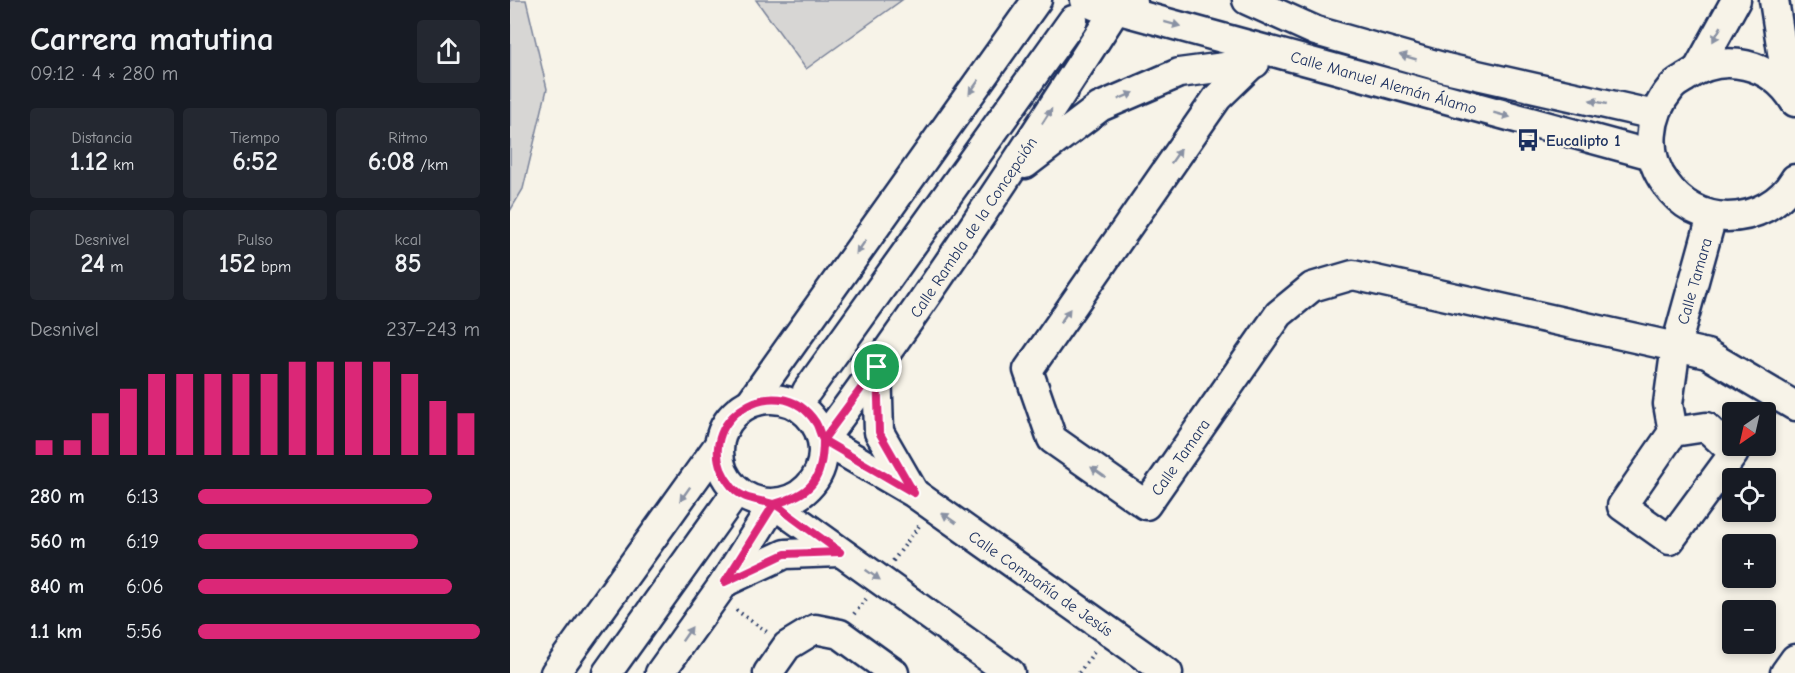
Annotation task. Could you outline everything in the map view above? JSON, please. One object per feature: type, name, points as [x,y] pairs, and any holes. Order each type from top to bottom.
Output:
[{"type":"street","points":[[1007,40],[1018,0]]},
{"type":"street","points":[[555,673],[718,446],[724,428],[735,413],[750,403],[1037,0]]},
{"type":"street","name":"Calle Manuel Alemán Álamo","points":[[1247,0],[1316,31],[1424,62],[1655,114]]},
{"type":"street","points":[[1698,69],[1736,0]]},
{"type":"street","points":[[1774,0],[1792,96]]},
{"type":"street","name":"Calle Manuel Alemán Álamo","points":[[1079,10],[1126,4],[1282,53],[1652,155]]},
{"type":"street","name":"Calle Rambla de la Concepción","points":[[823,440],[877,367],[1126,4]]},
{"type":"street","points":[[807,391],[1079,10]]},
{"type":"street","name":"Calle Rambla de la Concepción","points":[[1009,176],[1100,107],[1179,73],[1251,65],[1282,53]]},
{"type":"street","points":[[1792,96],[1769,74],[1747,64],[1722,63],[1698,69],[1671,87],[1655,114],[1651,141],[1652,155],[1660,176],[1673,194],[1691,208],[1712,216],[1740,217],[1767,208],[1793,187]]},
{"type":"street","name":"Calle Tamara","points":[[1251,65],[1217,98],[1028,370],[1052,439],[1146,506],[1279,314],[1312,287],[1353,275],[1707,354],[1795,406]]},
{"type":"street","name":"Calle Tamara","points":[[1676,346],[1712,216]]},
{"type":"street","points":[[1673,432],[1668,404],[1676,346]]},
{"type":"street","name":"Calle Compañía de Jesús","points":[[877,367],[879,432],[914,493]]},
{"type":"street","points":[[718,446],[721,468],[733,488],[752,501],[774,504],[796,498],[813,483],[823,463],[823,440],[816,423],[803,409],[786,401],[768,399],[750,403]]},
{"type":"street","name":"Calle Compañía de Jesús","points":[[823,440],[914,493],[1168,673]]},
{"type":"street","points":[[607,673],[730,501]]},
{"type":"street","points":[[774,504],[1010,673]]},
{"type":"street","points":[[660,673],[725,582],[774,504]]},
{"type":"street","points":[[725,582],[785,554],[840,552]]},
{"type":"street","points":[[768,673],[787,646],[815,629],[840,634],[894,673]]},
{"type":"street","points":[[1785,673],[1795,659]]},
{"type":"shaded area","points":[[510,0],[526,0],[547,89],[523,189],[510,211]]},
{"type":"shaded area","points":[[756,0],[902,0],[806,69]]},
{"type":"place","name":"Eucalipto 1","points":[[1528,140]]},
{"type":"route","points":[[877,367],[823,440],[816,423],[803,409],[786,401],[768,399],[750,403],[735,413],[724,428],[718,446],[721,468],[733,488],[752,501],[774,504],[840,552],[785,554],[725,582],[774,504],[796,498],[813,483],[823,463],[823,440],[914,493],[879,432],[877,367]]}]
